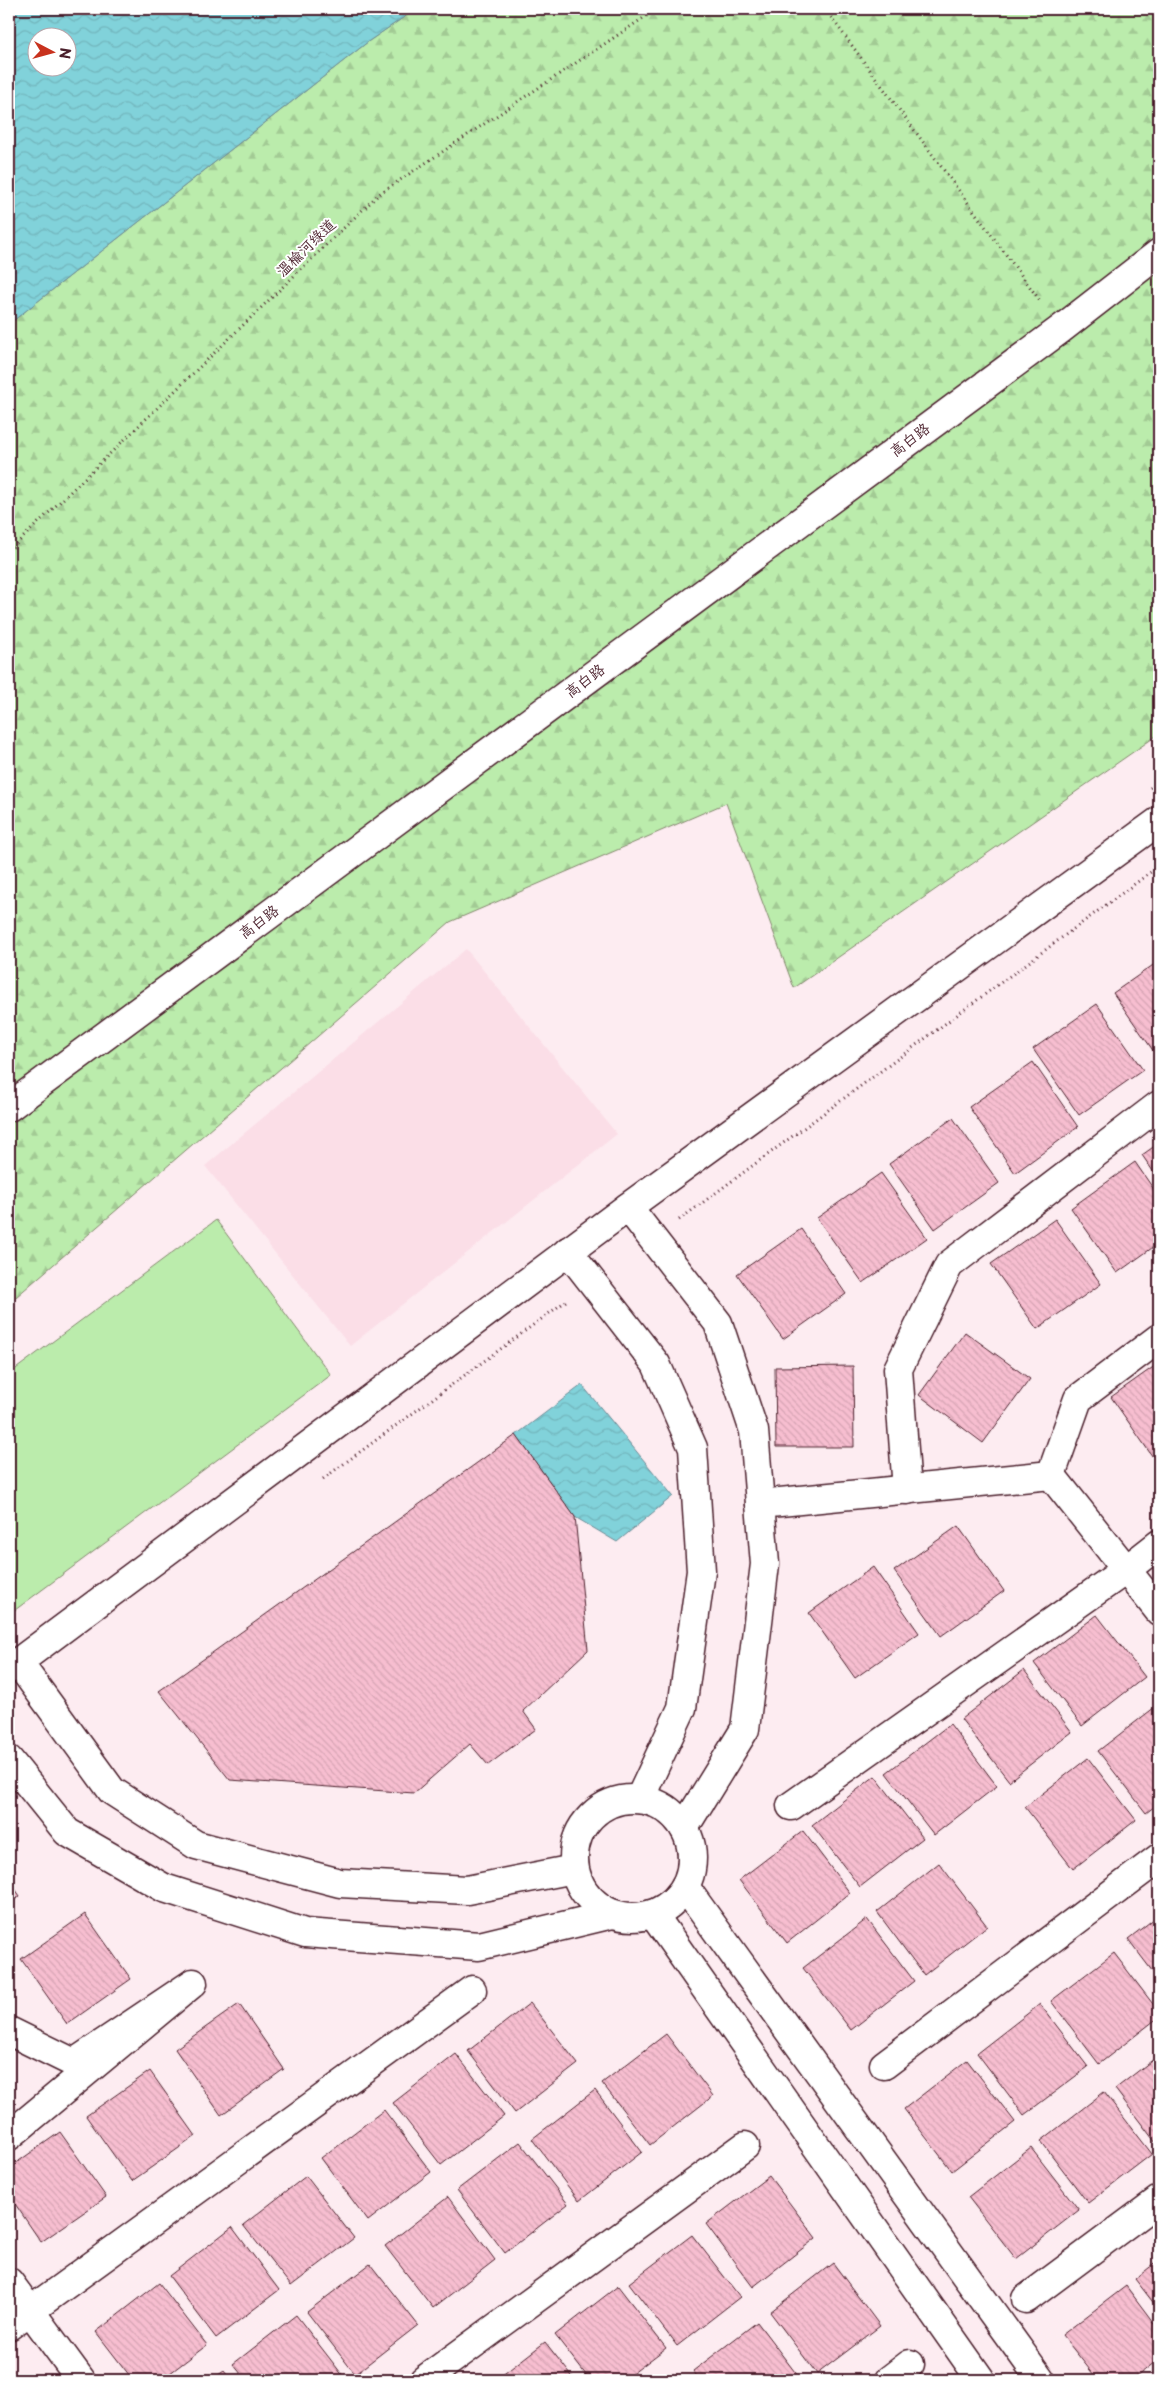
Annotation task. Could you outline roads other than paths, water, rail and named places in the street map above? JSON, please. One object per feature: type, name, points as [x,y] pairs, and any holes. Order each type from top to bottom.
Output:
[{"type":"street","name":"高白路","points":[[9,1107],[1061,329],[1159,253]]},
{"type":"street","points":[[574,1869],[468,1890],[340,1883],[196,1844],[112,1790],[13,1666],[628,1206],[1159,821]]},
{"type":"street","points":[[907,1490],[898,1369],[949,1265],[1159,1105]]},
{"type":"street","points":[[628,1206],[718,1322],[754,1431],[765,1564],[745,1730],[684,1828]]},
{"type":"street","points":[[568,1251],[656,1364],[693,1448],[701,1571],[682,1708],[640,1798]]},
{"type":"street","points":[[1051,1475],[1078,1400],[1159,1338]]},
{"type":"street","points":[[760,1504],[1051,1475]]},
{"type":"street","points":[[1051,1475],[1159,1611]]},
{"type":"street","points":[[791,1806],[1127,1570],[1159,1544]]},
{"type":"street","points":[[9,1760],[67,1832],[164,1888],[306,1933],[479,1946],[613,1914]]},
{"type":"street","points":[[640,1798],[657,1803],[673,1813],[684,1828],[691,1847],[692,1868],[685,1888],[672,1903],[653,1914],[633,1918],[613,1914],[595,1904],[582,1888],[574,1869],[573,1851],[578,1832],[589,1817],[604,1805],[621,1799],[640,1798]]},
{"type":"street","points":[[884,2065],[1159,1858]]},
{"type":"street","points":[[685,1888],[1042,2380]]},
{"type":"street","points":[[653,1914],[981,2380]]},
{"type":"street","points":[[9,2032],[74,2063],[193,1983],[9,2136]]},
{"type":"street","points":[[19,2318],[472,1990]]},
{"type":"street","points":[[424,2380],[745,2146]]},
{"type":"street","points":[[1026,2299],[1159,2200]]},
{"type":"street","points":[[9,2282],[19,2318],[81,2380]]},
{"type":"water","points":[[9,9],[416,9],[369,41],[9,324]]},
{"type":"water","points":[[582,1385],[673,1496],[617,1542],[575,1517],[516,1435]]}]
